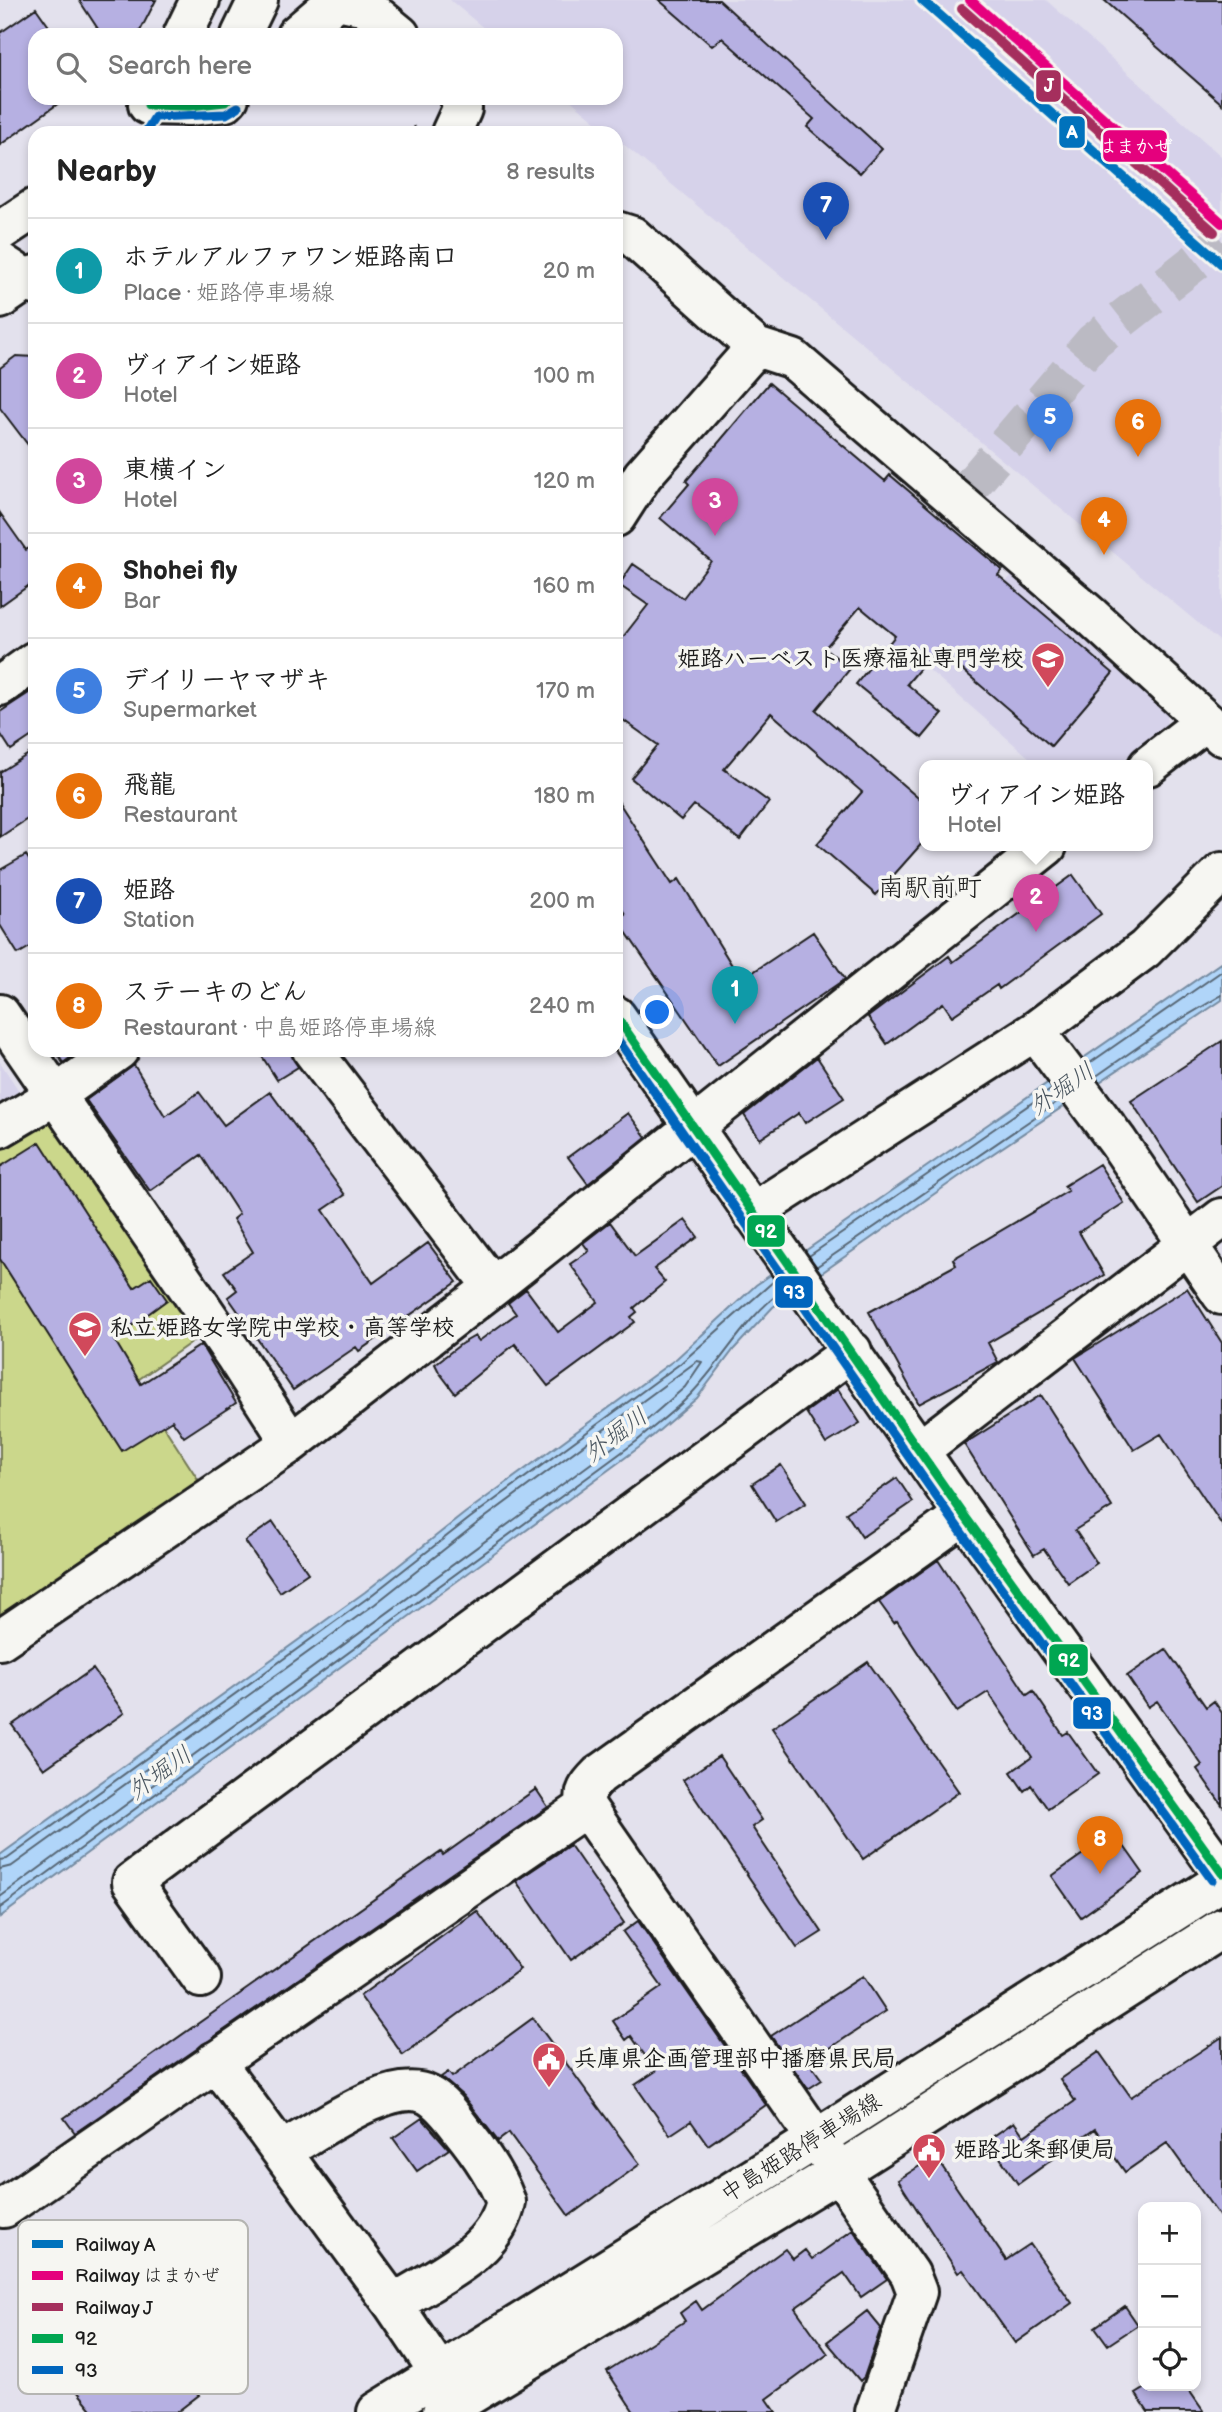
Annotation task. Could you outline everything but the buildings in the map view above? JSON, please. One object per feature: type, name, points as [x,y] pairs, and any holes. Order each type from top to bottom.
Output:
[{"type":"street","points":[[186,28],[200,0]]},
{"type":"street","points":[[244,28],[258,0]]},
{"type":"street","points":[[304,28],[337,0],[365,6],[392,28]]},
{"type":"street","points":[[144,112],[195,105]]},
{"type":"street","points":[[206,126],[210,116],[222,105]]},
{"type":"street","points":[[454,126],[461,105]]},
{"type":"street","points":[[0,231],[28,213]]},
{"type":"street","points":[[623,233],[632,236],[756,347],[793,359],[1092,617],[1214,728],[1153,763]]},
{"type":"street","points":[[623,506],[643,475],[756,347]]},
{"type":"street","points":[[0,1640],[291,1443],[493,1287],[1041,851]]},
{"type":"street","points":[[752,1213],[1035,1031],[1145,949],[1222,872]]},
{"type":"street","points":[[0,1014],[28,1054]]},
{"type":"street","points":[[623,1026],[964,1514],[1222,1873]]},
{"type":"street","points":[[1035,1031],[1118,1142],[1222,1295]]},
{"type":"street","points":[[30,1057],[235,1356],[291,1443]]},
{"type":"street","points":[[0,1128],[56,1095],[109,1057]]},
{"type":"street","points":[[317,1057],[493,1287]]},
{"type":"street","points":[[920,1450],[1186,1242],[1222,1218]]},
{"type":"street","points":[[201,1978],[132,1882],[852,1351]]},
{"type":"street","points":[[875,2412],[917,2292],[910,2273],[586,1807],[584,1797],[587,1787],[598,1775],[964,1514]]},
{"type":"street","points":[[4,2208],[586,1807]]},
{"type":"street","name":"中島姫路停車場線","points":[[446,2395],[818,2138],[1222,1881]]},
{"type":"street","name":"中島姫路停車場線","points":[[377,2412],[446,2395],[840,2171],[1222,1928]]},
{"type":"street","points":[[215,2061],[393,2304],[446,2395]]},
{"type":"street","points":[[282,2151],[381,2096],[410,2089],[429,2095],[477,2148],[506,2202],[503,2218],[494,2234],[479,2248],[393,2304]]},
{"type":"shaded area","points":[[450,0],[1046,0],[1222,157],[1222,643],[623,144],[623,126],[602,126],[576,105],[623,105],[623,28],[484,28]]},
{"type":"shaded area","name":"姫路ハーベスト医療福祉専門学校","points":[[1013,574],[1168,709],[1166,726],[1124,760],[1032,760],[928,669]]},
{"type":"shaded area","points":[[0,1062],[19,1091],[0,1105]]},
{"type":"green space","name":"私立姫路女学院中学校・高等学校","points":[[35,1118],[53,1121],[203,1334],[135,1382],[203,1487],[0,1622],[0,1140]]},
{"type":"water","name":"外堀川","points":[[1222,962],[1222,1000],[967,1171],[773,1307],[734,1349],[697,1398],[641,1446],[0,1917],[0,1855],[365,1592],[465,1513],[677,1358],[756,1285]]},
{"type":"tunnel","points":[[969,488],[1093,342],[1222,241]]},
{"type":"rail line","name":"A","points":[[922,0],[1222,264]]},
{"type":"rail line","name":"はまかぜ","points":[[970,0],[1222,223]]},
{"type":"rail line","name":"J","points":[[962,9],[1214,232]]},
{"type":"transit line","name":"92","points":[[148,105],[198,105]]},
{"type":"transit line","name":"93","points":[[149,126],[155,117],[226,114],[238,107]]},
{"type":"transit line","name":"92","points":[[623,1026],[964,1515],[1222,1873]]},
{"type":"transit line","name":"93","points":[[623,1047],[954,1522],[1212,1880]]},
{"type":"place","name":"姫路","points":[[826,240]]},
{"type":"place","name":"デイリーヤマザキ","points":[[1050,452]]},
{"type":"place","name":"飛龍","points":[[1138,457]]},
{"type":"place","name":"東横イン","points":[[715,536]]},
{"type":"place","name":"Shohei fly","points":[[1104,555]]},
{"type":"place","name":"姫路ハーベスト医療福祉専門学校","points":[[1048,689]]},
{"type":"place","name":"ヴィアイン姫路","points":[[1036,932]]},
{"type":"place","name":"ホテルアルファワン姫路南口","points":[[735,1024]]},
{"type":"place","name":"私立姫路女学院中学校・高等学校","points":[[85,1358]]},
{"type":"place","name":"ステーキのどん","points":[[1100,1874]]},
{"type":"place","name":"兵庫県企画管理部中播磨県民局","points":[[549,2089]]},
{"type":"place","name":"姫路北条郵便局","points":[[929,2180]]},
{"type":"district","name":"南駅前町","points":[[930,888]]}]
